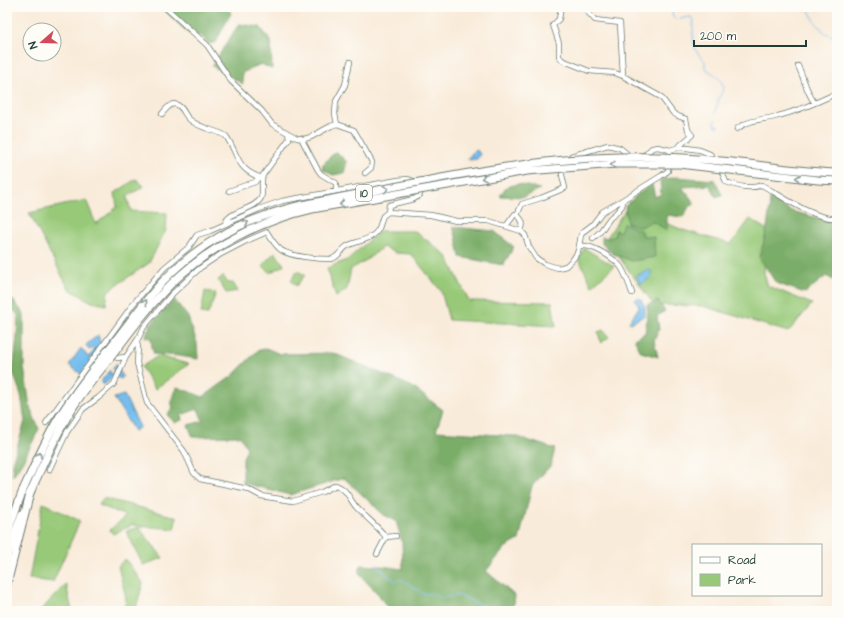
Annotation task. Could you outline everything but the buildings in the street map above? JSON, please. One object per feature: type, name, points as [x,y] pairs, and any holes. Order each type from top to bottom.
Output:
[{"type":"highway","name":"10","points":[[7,533],[23,490],[46,440],[70,401],[155,290],[171,273],[197,252],[222,236],[253,220],[282,210],[326,200],[520,165],[584,158],[687,158],[837,173]]},
{"type":"highway","name":"10","points":[[7,553],[30,493],[46,458],[76,403],[135,325],[172,283],[193,265],[237,236],[257,227],[295,213],[312,209],[550,168],[616,164],[679,164],[837,181]]},
{"type":"highway","points":[[7,523],[23,490]]},
{"type":"highway","points":[[7,584],[23,526],[30,493]]},
{"type":"street","points":[[166,7],[207,44],[231,81],[262,111],[272,124],[301,138],[310,137],[336,124],[354,130],[361,145],[372,162],[371,168],[365,173]]},
{"type":"street","points":[[561,7],[559,19],[553,25],[560,43],[558,56],[562,60],[589,71],[615,73],[623,76],[661,97],[673,112],[686,119],[688,130],[692,135],[677,148]]},
{"type":"street","points":[[584,7],[595,20],[620,23],[623,76]]},
{"type":"street","points":[[336,124],[336,101],[345,85],[350,62]]},
{"type":"street","points":[[798,66],[807,92],[814,102]]},
{"type":"street","points":[[736,129],[745,123],[778,116],[837,93]]},
{"type":"street","points":[[162,114],[174,104],[183,110],[187,118],[196,124],[226,136],[243,168],[254,175],[261,177]]},
{"type":"street","points":[[229,191],[254,182],[261,177],[290,139],[288,133]]},
{"type":"street","points":[[301,138],[321,174],[336,183],[336,191]]},
{"type":"street","points":[[506,226],[515,214],[517,215],[522,204],[565,188],[562,169],[565,162],[571,156],[608,145],[620,148],[629,156],[637,159],[652,148],[670,150],[680,147],[700,150],[710,154],[719,165],[726,182],[751,188],[762,185],[822,217],[831,219],[837,218]]},
{"type":"street","points":[[48,470],[67,432],[83,409],[114,384],[126,356],[144,327],[170,295],[200,268],[221,254],[246,241],[267,232],[282,251],[292,254],[332,259],[337,257],[348,246],[364,240],[372,235],[379,229],[382,216],[388,212],[431,215],[456,221],[476,220],[488,222],[521,231],[525,235],[529,247],[536,258],[545,264],[558,268],[566,266],[574,258],[580,246],[584,231],[592,225],[602,212],[668,171],[670,150]]},
{"type":"street","points":[[225,224],[226,220],[232,215],[256,204],[261,198],[263,189],[261,177]]},
{"type":"street","points":[[46,423],[104,346],[134,303],[164,268],[189,247],[197,235],[210,231],[258,209],[282,201],[398,180],[408,179],[418,183],[421,190],[420,195],[414,199],[389,205],[388,212]]},
{"type":"street","points":[[593,238],[622,206],[624,199]]},
{"type":"street","points":[[517,215],[523,222],[521,231]]},
{"type":"street","points":[[580,246],[585,245],[598,249],[620,266],[629,282],[632,293]]},
{"type":"street","points":[[136,342],[138,346],[137,363],[147,403],[184,451],[194,473],[200,479],[248,489],[261,496],[293,501],[322,492],[336,485],[343,487],[357,509],[375,524],[386,536],[396,536]]},
{"type":"street","points":[[104,346],[108,352],[117,358],[126,356]]},
{"type":"street","points":[[377,554],[386,536]]},
{"type":"green space","points":[[165,7],[226,7],[231,13],[216,42],[209,44],[201,36],[189,34],[164,10]]},
{"type":"green space","points":[[239,24],[260,27],[271,41],[272,69],[261,64],[242,73],[243,84],[212,66]]},
{"type":"green space","points":[[336,151],[347,162],[344,173],[333,175],[322,169],[323,164]]},
{"type":"green space","points":[[676,177],[715,180],[722,195],[716,197],[710,185],[682,187],[695,204],[689,207],[683,217],[667,215],[667,230],[652,221],[641,227],[627,223],[625,206],[652,184],[655,197],[661,194],[660,180]]},
{"type":"green space","points":[[136,179],[144,186],[127,197],[131,211],[167,213],[166,230],[149,263],[108,291],[106,305],[92,302],[69,289],[29,213],[86,200],[96,224],[117,207],[115,193]]},
{"type":"green space","points":[[518,184],[540,189],[524,197],[500,196],[506,187]]},
{"type":"green space","points":[[770,199],[791,211],[837,223],[837,282],[826,276],[805,293],[776,283],[759,257],[767,229]]},
{"type":"green space","points":[[627,207],[683,230],[731,244],[750,219],[778,237],[765,256],[764,273],[768,286],[812,304],[788,332],[703,306],[654,305],[606,239]]},
{"type":"green space","points":[[623,223],[642,231],[643,236],[654,237],[655,257],[632,261],[611,253],[602,244],[602,237],[610,238],[614,236],[616,230],[620,232]]},
{"type":"green space","points":[[453,227],[494,231],[514,247],[503,265],[460,257]]},
{"type":"green space","points":[[380,231],[415,231],[447,256],[469,301],[552,302],[556,326],[449,320],[441,291],[411,254],[396,253],[383,247],[365,261],[351,269],[347,289],[336,297],[327,268],[347,260]]},
{"type":"green space","points":[[584,248],[614,266],[592,286],[579,259]]},
{"type":"green space","points":[[275,252],[284,265],[270,273],[262,265]]},
{"type":"green space","points":[[297,271],[305,275],[296,286],[291,280]]},
{"type":"green space","points":[[223,276],[228,283],[233,283],[238,291],[226,293],[218,280]]},
{"type":"green space","points":[[205,291],[216,293],[208,314],[201,313]]},
{"type":"green space","points":[[7,293],[24,314],[24,367],[30,407],[39,429],[24,459],[13,476],[13,460],[25,421],[21,395],[13,372],[18,315],[7,304]]},
{"type":"green space","points":[[174,299],[188,317],[197,343],[198,359],[154,354],[151,338],[145,337],[150,325]]},
{"type":"green space","points":[[658,301],[665,311],[657,316],[659,329],[654,341],[658,357],[641,352],[634,339],[645,333],[648,312],[647,305]]},
{"type":"green space","points":[[603,330],[609,337],[601,343],[598,332]]},
{"type":"green space","points":[[266,348],[280,354],[333,353],[411,386],[443,410],[436,431],[515,436],[555,449],[551,465],[532,486],[519,540],[506,547],[486,571],[515,596],[514,604],[501,611],[389,611],[379,595],[359,574],[361,565],[403,569],[402,542],[396,521],[384,515],[344,478],[290,495],[243,483],[243,458],[247,448],[240,436],[193,437],[188,425],[203,421],[198,409],[181,415],[182,420],[175,423],[167,415],[173,408],[171,401],[177,387],[203,397],[231,377],[257,351]]},
{"type":"green space","points":[[158,356],[189,364],[155,389],[141,367]]},
{"type":"green space","points":[[103,498],[177,517],[174,529],[132,525],[113,534],[110,530],[126,516],[99,505]]},
{"type":"green space","points":[[43,503],[80,521],[53,582],[29,579]]},
{"type":"green space","points":[[139,527],[163,558],[143,565],[126,531]]},
{"type":"green space","points":[[125,559],[143,583],[135,611],[124,611],[126,598],[118,566]]},
{"type":"green space","points":[[66,584],[72,611],[40,611]]},
{"type":"water","points":[[477,150],[480,154],[477,159],[469,160],[468,157]]},
{"type":"water","points":[[650,270],[652,273],[650,277],[640,284],[637,277],[638,275]]},
{"type":"water","points":[[640,298],[645,307],[645,315],[631,323],[629,322],[639,307],[635,300]]},
{"type":"water","points":[[98,335],[101,345],[81,374],[69,365],[81,348],[88,357],[94,351],[93,348],[89,350],[86,345]]},
{"type":"water","points":[[116,364],[123,377],[121,379],[114,376],[104,385],[102,380],[110,370],[110,374],[114,373],[113,368]]},
{"type":"water","points":[[124,395],[140,427],[134,431],[114,398]]},
{"type":"waterway","points":[[671,7],[673,17],[675,19],[691,17],[694,21],[693,34],[696,49],[705,61],[705,68],[716,76],[723,84],[724,88],[719,98],[715,113]]},
{"type":"waterway","points":[[807,7],[816,23],[825,33],[837,38]]},
{"type":"waterway","points":[[715,120],[714,123],[716,126],[719,126]]},
{"type":"waterway","points":[[376,564],[389,577],[396,581],[402,579],[422,593],[429,593],[443,598],[459,595],[485,607]]}]
